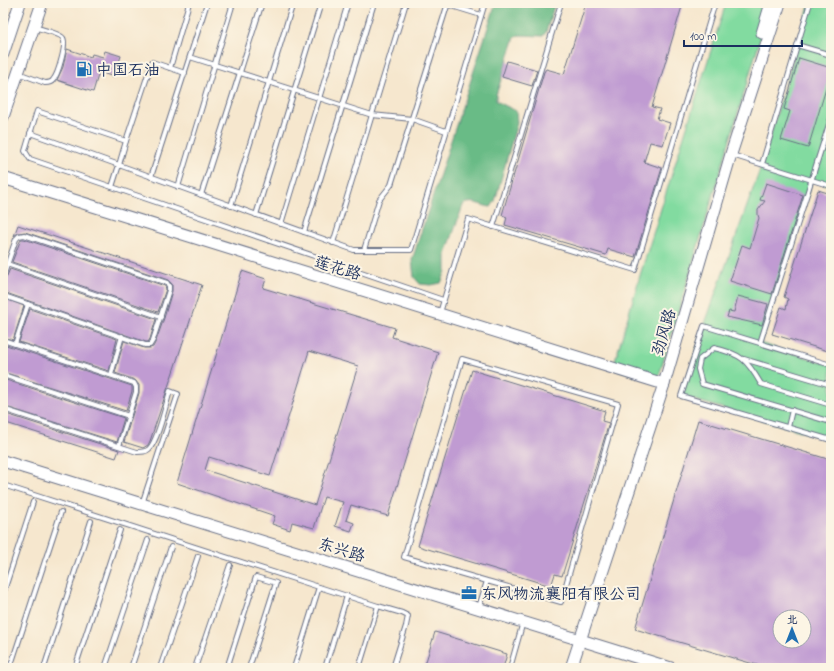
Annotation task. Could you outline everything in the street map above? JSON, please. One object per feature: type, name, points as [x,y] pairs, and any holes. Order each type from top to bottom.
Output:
[{"type":"street","points":[[3,54],[20,3]]},
{"type":"street","points":[[3,116],[42,3]]},
{"type":"street","name":"劲风路","points":[[660,383],[771,3]]},
{"type":"street","name":"劲风路","points":[[563,668],[576,639],[660,383],[731,154],[780,3]]},
{"type":"street","name":"莲花路","points":[[3,178],[660,383]]},
{"type":"street","name":"东兴路","points":[[3,461],[671,668]]},
{"type":"street","name":"劲风路","points":[[571,668],[576,639]]},
{"type":"lane","points":[[170,68],[189,3]]},
{"type":"lane","points":[[151,177],[207,3]]},
{"type":"lane","points":[[178,187],[233,3]]},
{"type":"lane","points":[[201,195],[262,3]]},
{"type":"lane","points":[[231,206],[293,3]]},
{"type":"lane","points":[[256,215],[321,3]]},
{"type":"lane","points":[[281,224],[348,3]]},
{"type":"lane","points":[[304,232],[374,3]]},
{"type":"lane","points":[[333,242],[406,3]]},
{"type":"lane","points":[[442,3],[481,15]]},
{"type":"lane","points":[[30,133],[354,250],[411,250],[485,3]]},
{"type":"lane","points":[[493,227],[561,3]]},
{"type":"lane","points":[[439,315],[468,219],[635,270],[715,3]]},
{"type":"lane","points":[[762,164],[810,3]]},
{"type":"lane","points":[[364,250],[380,200],[391,185],[448,4]]},
{"type":"lane","points":[[18,73],[45,83],[52,82],[54,79],[64,47],[63,39],[60,35],[34,27]]},
{"type":"lane","points":[[797,45],[831,55]]},
{"type":"lane","points":[[190,57],[372,115],[412,120],[446,131]]},
{"type":"lane","points":[[112,187],[152,62],[185,73]]},
{"type":"lane","points":[[126,142],[37,111],[25,151],[30,159],[443,300]]},
{"type":"lane","points":[[760,343],[831,118]]},
{"type":"lane","points":[[731,154],[831,186]]},
{"type":"lane","points":[[3,277],[16,239],[19,236],[24,235],[167,283],[169,286],[161,317],[150,345],[145,345],[3,294]]},
{"type":"lane","points":[[7,264],[161,317]]},
{"type":"lane","points":[[15,344],[28,304]]},
{"type":"lane","points":[[831,365],[704,326],[681,396],[831,440]]},
{"type":"lane","points":[[111,375],[122,336]]},
{"type":"lane","points":[[3,340],[134,383],[136,392],[119,446]]},
{"type":"lane","points":[[831,385],[743,359],[731,352],[714,348],[700,359],[698,369],[702,384],[831,422]]},
{"type":"lane","points":[[462,359],[618,404],[561,602],[487,581],[404,557],[462,359]]},
{"type":"lane","points":[[743,359],[753,369],[761,384],[831,405]]},
{"type":"lane","points":[[3,375],[129,416]]},
{"type":"lane","points":[[3,409],[137,452],[146,451],[150,448],[155,439],[170,391],[178,394],[142,504]]},
{"type":"lane","points":[[788,427],[792,410]]},
{"type":"lane","points":[[3,486],[402,613],[408,616],[393,668]]},
{"type":"lane","points":[[3,594],[33,502]]},
{"type":"lane","points":[[10,668],[61,512]]},
{"type":"lane","points":[[44,668],[91,521]]},
{"type":"lane","points":[[75,668],[120,530]]},
{"type":"lane","points":[[105,668],[148,540]]},
{"type":"lane","points":[[131,668],[171,547]]},
{"type":"lane","points":[[160,668],[198,556]]},
{"type":"lane","points":[[195,668],[230,565]]},
{"type":"lane","points":[[227,668],[256,577],[276,583],[249,668]]},
{"type":"lane","points":[[479,608],[487,581]]},
{"type":"lane","points":[[294,668],[319,587]]},
{"type":"lane","points":[[325,668],[348,596]]},
{"type":"lane","points":[[359,668],[378,606]]},
{"type":"lane","points":[[510,668],[524,622]]},
{"type":"green space","points":[[496,3],[555,3],[546,32],[543,36],[519,35],[515,37],[496,95],[496,101],[516,111],[517,123],[495,201],[491,207],[473,203],[466,203],[463,205],[446,254],[446,271],[441,283],[431,285],[420,284],[414,277],[412,260]]},
{"type":"green space","points":[[726,3],[771,3],[657,382],[613,368],[641,272]]},
{"type":"green space","points":[[810,3],[831,3],[831,186],[812,180],[760,343],[831,365],[831,440],[681,396],[704,326],[762,164]]},
{"type":"building","points":[[586,3],[683,3],[652,107],[660,109],[657,119],[670,123],[663,145],[650,142],[644,162],[662,168],[635,257],[608,249],[606,255],[505,225],[507,217],[502,215],[544,72],[546,69],[564,74]]},
{"type":"building","points":[[67,49],[91,57],[92,54],[103,57],[105,51],[121,56],[114,77],[99,72],[93,92],[57,80],[63,67]]},
{"type":"building","points":[[799,58],[831,68],[808,148],[781,140],[790,111],[784,109]]},
{"type":"building","points":[[507,61],[537,70],[532,86],[502,77]]},
{"type":"building","points":[[766,183],[803,195],[772,294],[730,281],[742,245],[750,248],[759,218],[758,210],[765,201],[760,200]]},
{"type":"building","points":[[818,190],[831,194],[831,352],[772,334],[781,307],[786,309],[788,299],[784,297]]},
{"type":"building","points":[[18,225],[202,285],[150,441],[148,445],[143,448],[124,442],[139,393],[139,385],[135,380],[115,373],[124,341],[144,348],[153,347],[164,318],[172,291],[172,284],[168,280],[25,232],[18,233],[14,236]]},
{"type":"building","points":[[21,239],[165,286],[166,289],[158,312],[12,262]]},
{"type":"building","points":[[10,269],[156,319],[150,339],[146,342],[3,291],[3,280],[6,278]]},
{"type":"building","points":[[242,271],[266,279],[263,288],[395,328],[392,337],[438,352],[388,516],[351,505],[346,520],[354,523],[351,531],[335,526],[343,502],[324,497],[314,528],[292,522],[290,530],[272,524],[275,516],[177,483]],"holes":[[[309,351],[358,366],[315,505],[205,470],[209,457],[270,476]]]},
{"type":"building","points":[[738,296],[768,304],[762,325],[727,317],[729,311],[734,312]]},
{"type":"building","points":[[3,298],[24,306],[13,340],[3,337]]},
{"type":"building","points":[[30,309],[117,339],[109,371],[19,342]]},
{"type":"building","points":[[3,344],[132,386],[126,411],[3,372]]},
{"type":"building","points":[[472,370],[605,411],[602,421],[609,423],[562,576],[555,574],[551,586],[418,546]]},
{"type":"building","points":[[3,379],[124,418],[117,442],[3,406]]},
{"type":"building","points":[[3,413],[119,450],[116,458],[3,422]]},
{"type":"building","points":[[698,420],[831,460],[831,668],[767,668],[635,629]]},
{"type":"building","points":[[435,632],[507,654],[503,668],[424,668]]},
{"type":"place","name":"中国石油","points":[[84,69]]},
{"type":"place","name":"东风物流襄阳有限公司","points":[[469,593]]}]
